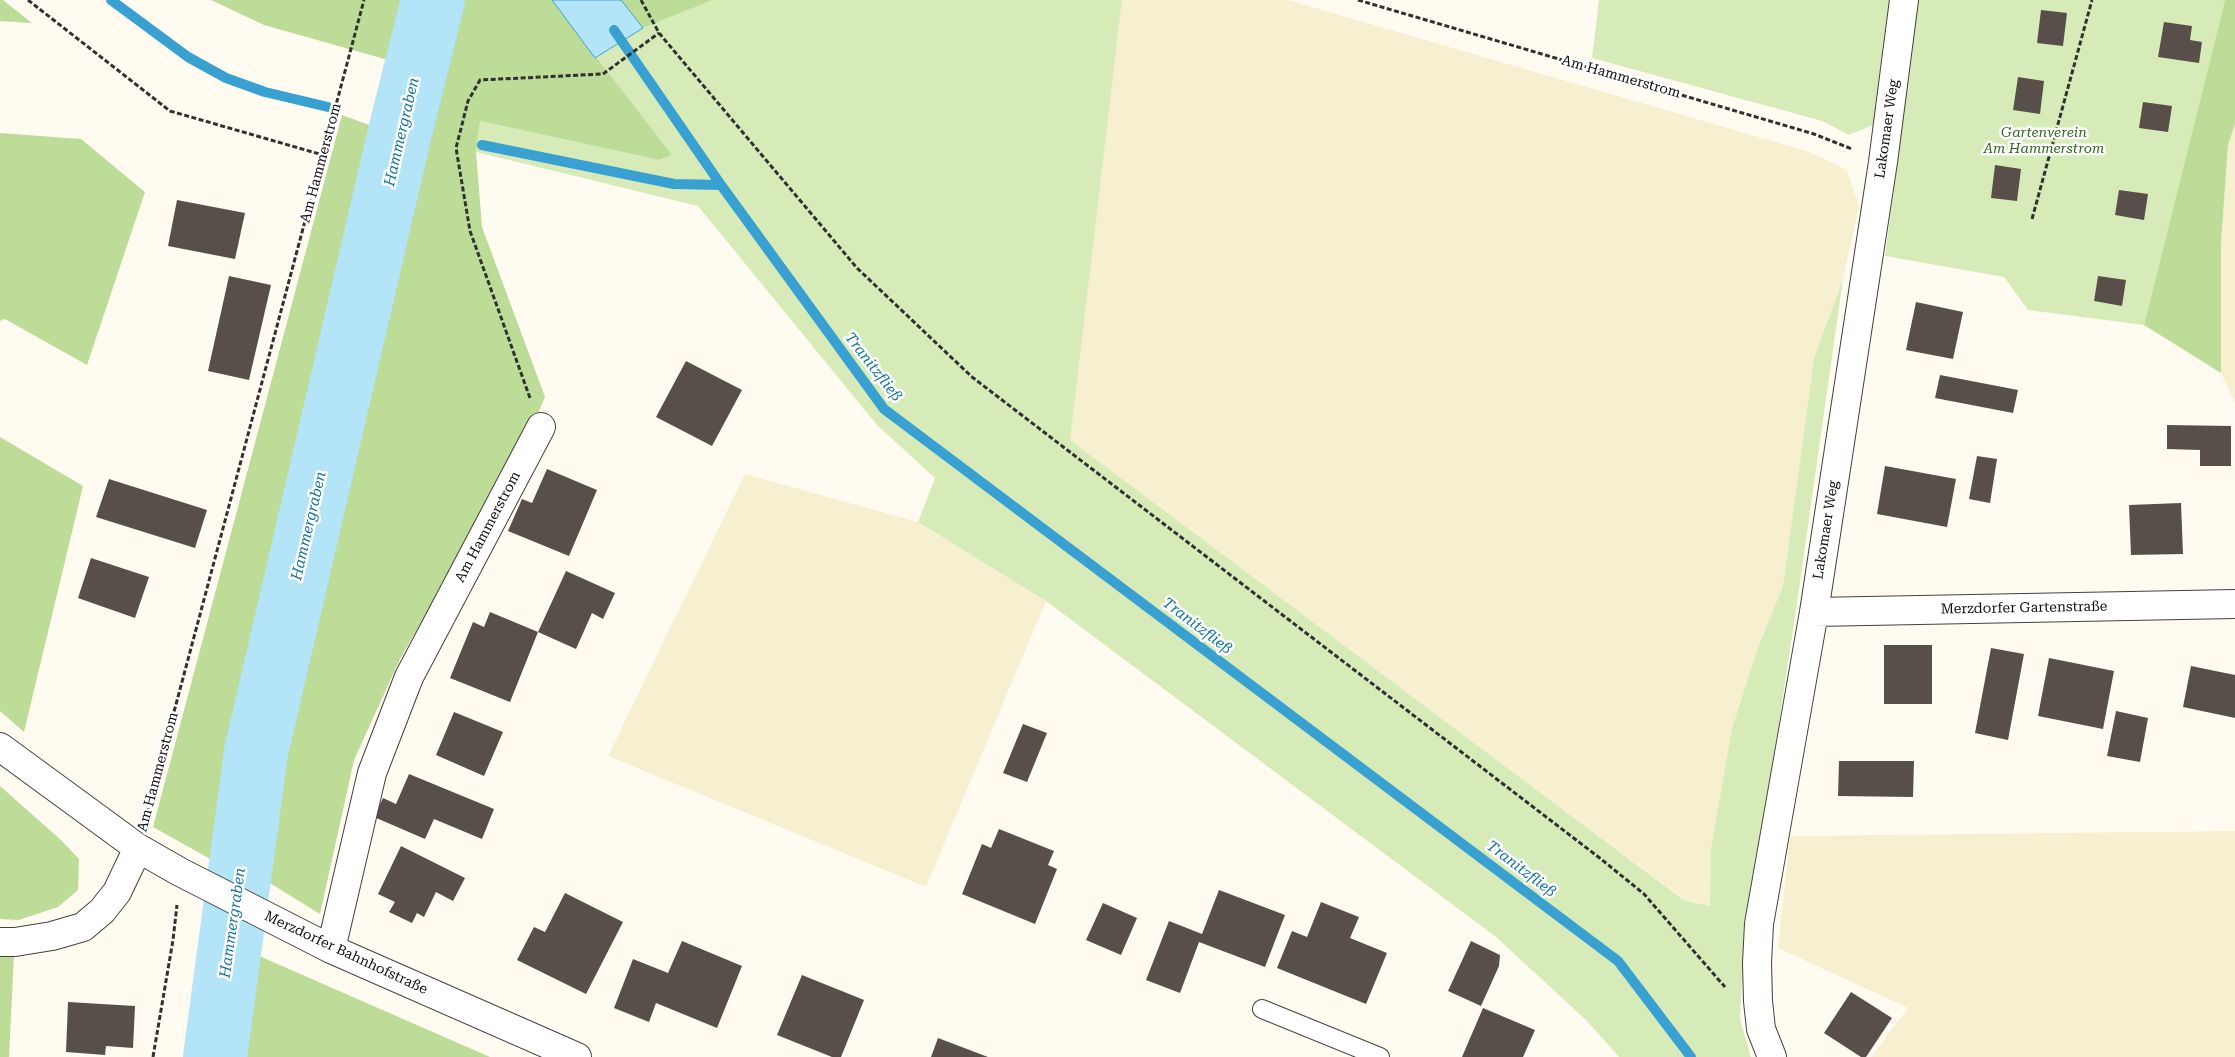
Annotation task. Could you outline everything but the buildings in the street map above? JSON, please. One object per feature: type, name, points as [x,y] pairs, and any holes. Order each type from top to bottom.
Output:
[{"type":"street","name":"Lakomaer Weg","points":[[1772,1057],[1761,1029],[1758,1002],[1759,924],[1814,612],[1883,162],[1904,0]]},
{"type":"street","name":"Am Hammerstrom","points":[[331,949],[372,773],[410,677],[540,427]]},
{"type":"street","name":"Merzdorfer Gartenstraße","points":[[1814,612],[2235,604]]},
{"type":"street","name":"Merzdorfer Bahnhofstraße","points":[[0,747],[138,848],[185,874],[331,949],[577,1057]]},
{"type":"street","points":[[0,942],[15,942],[52,936],[83,926],[102,911],[117,892],[138,848]]},
{"type":"lane","points":[[1262,1009],[1380,1057]]},
{"type":"path","points":[[28,0],[170,111],[323,155]]},
{"type":"path","name":"Am Hammerstrom","points":[[138,848],[364,0]]},
{"type":"path","points":[[641,0],[659,33],[858,268],[972,377],[1601,859],[1644,894],[1729,991]]},
{"type":"path","name":"Am Hammerstrom","points":[[1358,0],[1814,134],[1883,162]]},
{"type":"path","points":[[2032,219],[2092,0]]},
{"type":"path","points":[[540,427],[470,231],[456,148],[468,101],[480,80],[603,74],[659,33]]},
{"type":"path","points":[[153,1057],[185,874]]},
{"type":"shaded area","points":[[1122,0],[1288,0],[1810,152],[1847,170],[1859,207],[1843,279],[1814,358],[1783,586],[1759,645],[1732,728],[1711,848],[1710,906],[1686,901],[1069,440]]},
{"type":"shaded area","points":[[2235,124],[2235,403],[2221,373],[2221,243],[2228,145]]},
{"type":"shaded area","points":[[745,474],[918,522],[1046,601],[926,887],[608,756]]},
{"type":"shaded area","points":[[2235,831],[2235,1057],[1871,1057],[1908,1008],[1778,948],[1790,836]]},
{"type":"green space","points":[[0,0],[3,0],[32,23],[0,21]]},
{"type":"green space","points":[[211,0],[403,0],[388,60],[264,25]]},
{"type":"green space","points":[[455,0],[552,0],[672,155],[659,160],[480,121],[476,152],[482,227],[545,397],[530,432],[400,659],[354,760],[320,914],[265,880],[279,771],[332,498],[404,166]]},
{"type":"green space","points":[[621,0],[713,0],[643,28]]},
{"type":"green space","points":[[713,0],[1122,0],[1070,440],[1685,901],[1710,906],[1711,848],[1732,728],[1759,645],[1783,586],[1814,358],[1843,279],[1796,610],[1743,961],[1740,1019],[1751,1057],[1619,1057],[1587,1021],[1496,937],[1046,601],[918,522],[935,478],[877,425],[698,206],[476,152],[480,121],[659,160],[672,155],[595,58],[643,28]]},
{"type":"green space","points":[[1599,0],[1889,0],[1873,125],[1849,135],[1822,121],[1592,58]]},
{"type":"green space","name":"Gartenverein Am Hammerstrom","points":[[1919,0],[2225,0],[2144,325],[2028,310],[2004,277],[1885,256]]},
{"type":"green space","points":[[2225,0],[2235,0],[2235,124],[2228,145],[2221,243],[2221,373],[2144,325]]},
{"type":"green space","points":[[342,115],[369,125],[256,636],[231,777],[221,865],[153,827]]},
{"type":"green space","points":[[0,133],[81,139],[145,192],[87,365],[5,319],[0,321]]},
{"type":"green space","points":[[0,437],[83,486],[24,732],[0,711]]},
{"type":"green space","points":[[0,786],[61,840],[79,859],[78,890],[58,907],[19,920],[0,919]]},
{"type":"green space","points":[[0,954],[14,955],[9,1057],[0,1057]]},
{"type":"green space","points":[[257,955],[490,1057],[245,1057]]},
{"type":"water","points":[[403,0],[455,0],[431,76],[388,60]]},
{"type":"water","points":[[552,0],[621,0],[643,28],[595,58]]},
{"type":"waterway","name":"Tranitzfließ","points":[[111,0],[188,57],[226,78],[265,92],[328,107]]},
{"type":"waterway","name":"Hammergraben","points":[[215,1057],[256,752],[400,132],[433,0]]},
{"type":"waterway","name":"Tranitzfließ","points":[[614,30],[721,185],[884,409],[1618,961],[1691,1057]]},
{"type":"waterway","name":"Tranitzfließ","points":[[482,145],[674,184],[721,185]]}]
